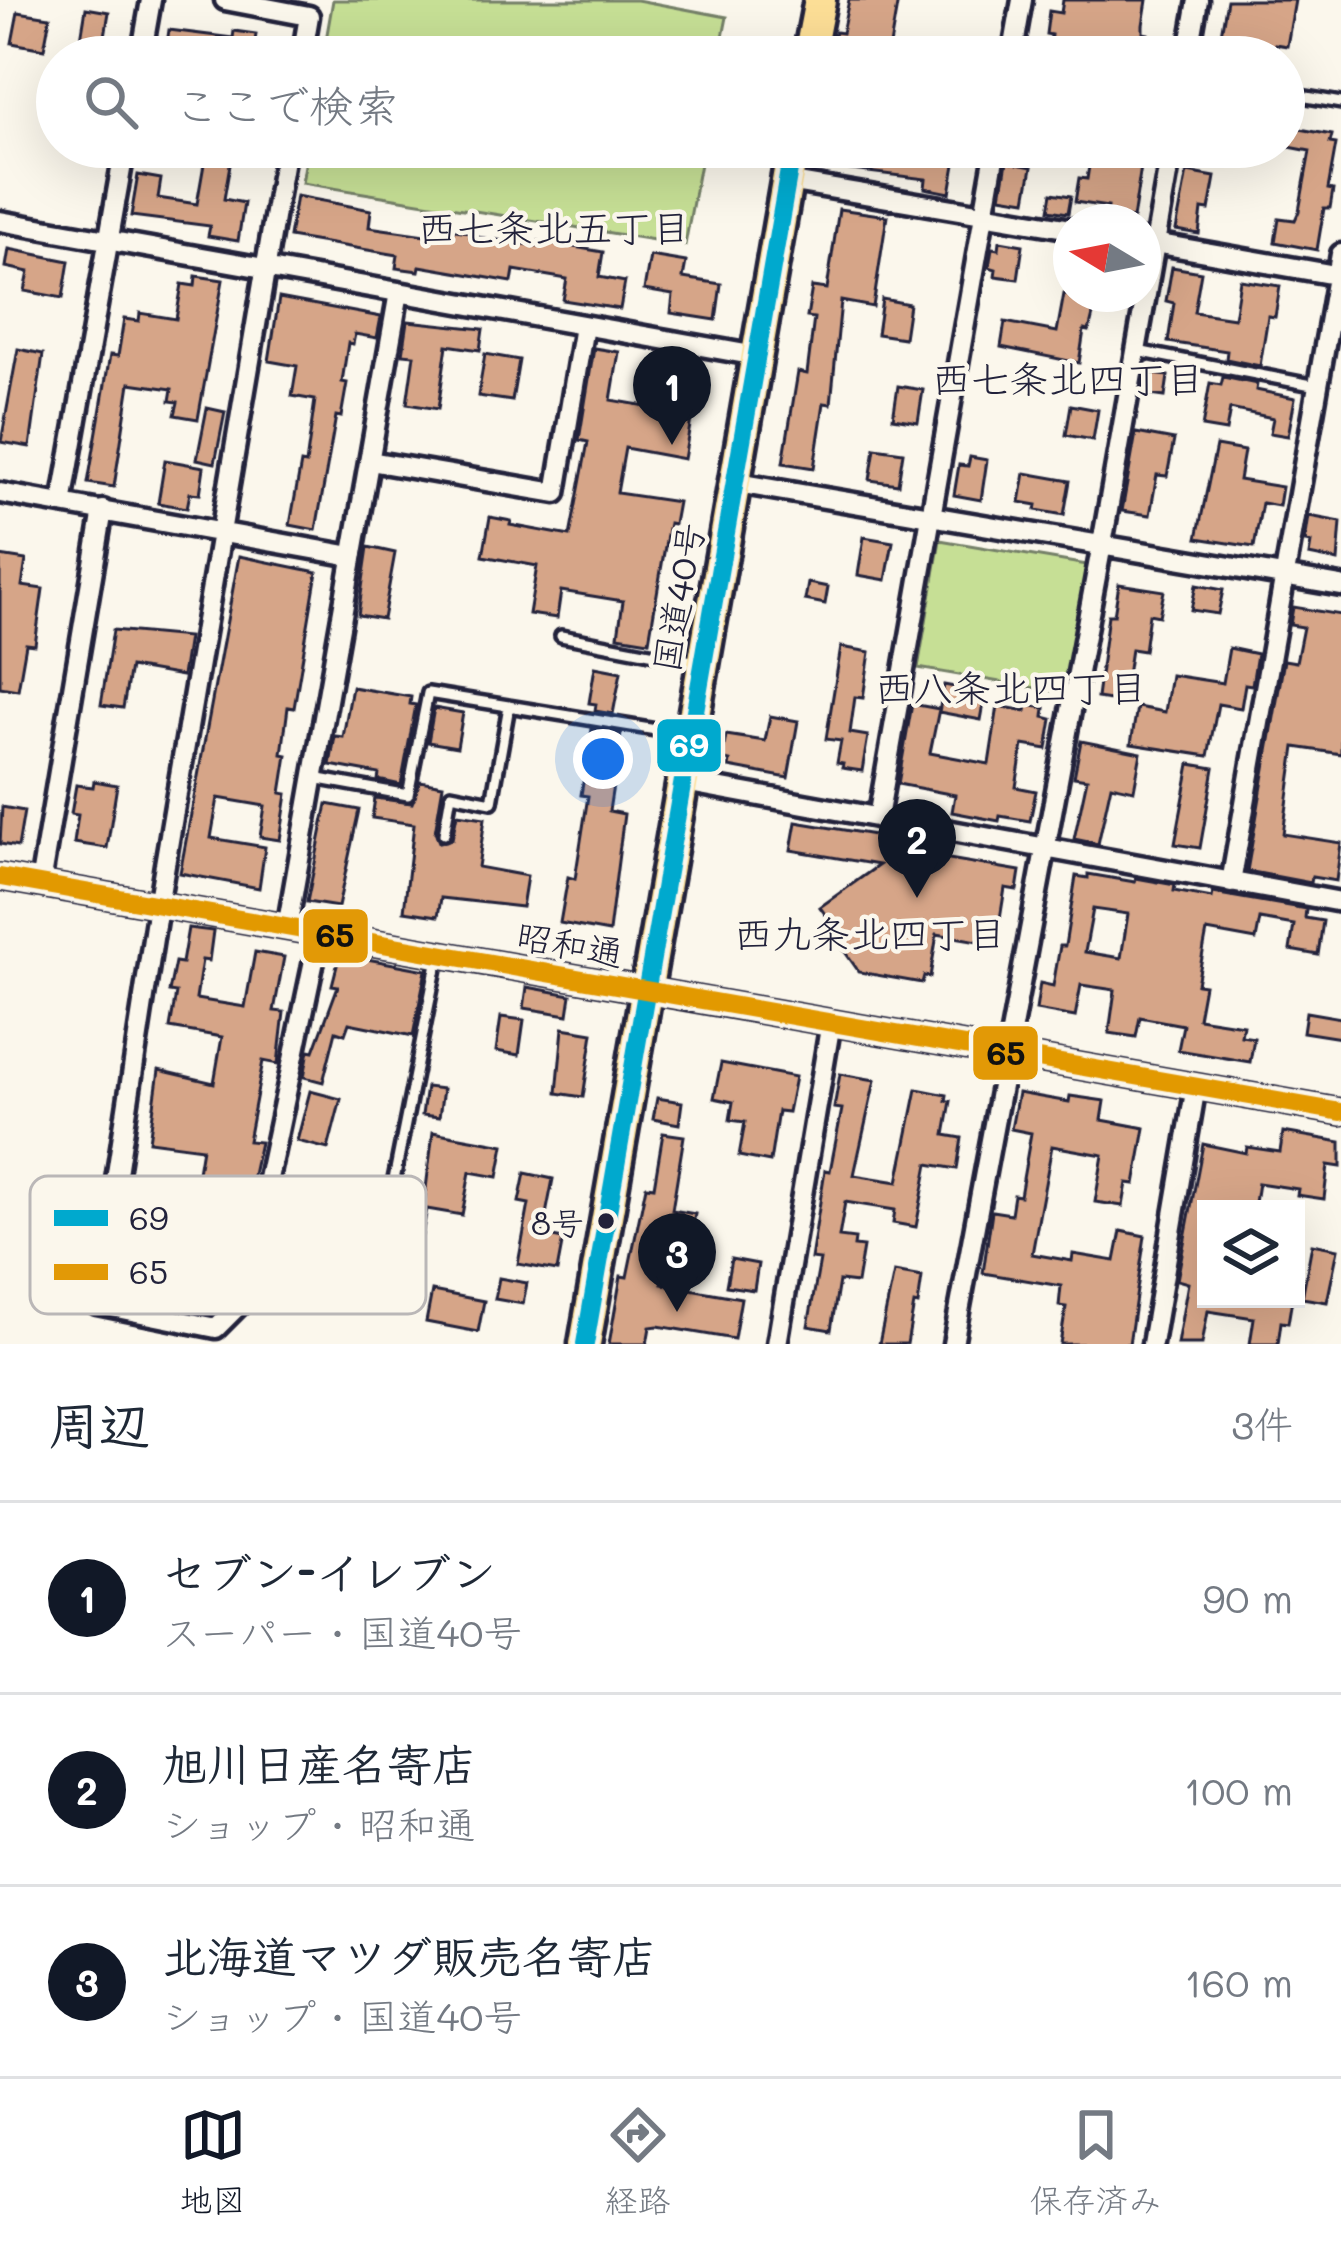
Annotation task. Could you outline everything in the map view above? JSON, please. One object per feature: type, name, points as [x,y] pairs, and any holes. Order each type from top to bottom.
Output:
[{"type":"highway","points":[[813,36],[820,0]]},
{"type":"highway","name":"国道40号","points":[[585,1344],[789,168]]},
{"type":"street","points":[[145,36],[151,0]]},
{"type":"street","points":[[225,0],[309,16],[306,36]]},
{"type":"street","points":[[1016,36],[1022,0]]},
{"type":"street","points":[[1192,36],[1198,0]]},
{"type":"street","points":[[62,504],[121,168]]},
{"type":"street","points":[[117,1176],[282,168]]},
{"type":"street","points":[[878,818],[992,168]]},
{"type":"street","points":[[1158,204],[1167,168]]},
{"type":"street","points":[[787,181],[1053,227]]},
{"type":"street","points":[[0,221],[758,356]]},
{"type":"street","points":[[1161,244],[1339,276]]},
{"type":"street","points":[[1231,883],[1341,254]]},
{"type":"street","points":[[287,928],[399,292]]},
{"type":"street","points":[[952,1344],[1141,312]]},
{"type":"street","points":[[370,461],[556,493],[584,326]]},
{"type":"street","points":[[736,483],[1341,586]]},
{"type":"street","points":[[0,493],[352,556]]},
{"type":"street","points":[[40,884],[103,510]]},
{"type":"street","points":[[684,782],[1341,902]]},
{"type":"street","name":"昭和通","points":[[0,877],[1341,1112]]},
{"type":"street","points":[[269,1176],[320,932]]},
{"type":"street","points":[[777,1344],[831,1022]]},
{"type":"street","points":[[1152,1344],[1196,1086]]},
{"type":"street","points":[[147,1314],[216,1328],[230,1314]]},
{"type":"lane","points":[[1305,97],[1341,103]]},
{"type":"lane","points":[[1137,351],[1317,386]]},
{"type":"lane","points":[[560,636],[705,664]]},
{"type":"lane","points":[[314,778],[408,795],[428,693],[692,736]]},
{"type":"lane","points":[[444,834],[451,794],[491,802],[509,706]]},
{"type":"lane","points":[[395,1176],[440,952]]},
{"type":"green space","points":[[333,0],[637,0],[727,17],[723,36],[327,36]]},
{"type":"green space","points":[[304,168],[699,168],[685,245],[302,183]]},
{"type":"green space","points":[[940,540],[1087,565],[1065,693],[918,668]]},
{"type":"building","points":[[849,0],[898,0],[892,36],[834,36],[842,33]]},
{"type":"building","points":[[1063,0],[1147,0],[1143,33],[1148,36],[1046,34],[1049,11],[1061,13]]},
{"type":"building","points":[[1227,0],[1295,0],[1289,36],[1221,36]]},
{"type":"building","points":[[86,8],[109,12],[105,36],[81,36]]},
{"type":"building","points":[[18,12],[50,17],[46,36],[36,36],[36,48],[12,43]]},
{"type":"building","points":[[169,30],[217,36],[168,36]]},
{"type":"building","points":[[1305,130],[1332,135],[1330,143],[1336,144],[1328,189],[1333,190],[1330,208],[1324,208],[1317,250],[1275,242],[1279,218],[1295,220],[1299,211],[1310,151],[1305,150]]},
{"type":"building","points":[[203,168],[229,168],[224,199],[244,203],[238,241],[208,236],[210,226],[131,216],[138,175],[161,179],[158,198],[197,204]]},
{"type":"building","points":[[954,168],[950,193],[925,188],[926,179],[843,169]]},
{"type":"building","points":[[1006,168],[1032,168],[1026,200],[1001,196]]},
{"type":"building","points":[[1089,168],[1141,168],[1135,204],[1075,202],[1079,178],[1087,179]]},
{"type":"building","points":[[1187,172],[1215,177],[1209,210],[1202,209],[1199,234],[1176,230]]},
{"type":"building","points":[[1052,193],[1071,196],[1070,204],[1053,204],[1053,211],[1049,210]]},
{"type":"building","points":[[296,196],[371,210],[369,227],[446,238],[448,229],[470,232],[470,236],[603,252],[599,277],[625,282],[620,309],[563,300],[567,279],[514,270],[512,282],[420,266],[419,271],[396,268],[398,255],[289,237]]},
{"type":"building","points":[[839,209],[887,216],[873,307],[841,301],[831,404],[824,403],[814,468],[783,463],[798,372],[807,374],[814,318],[807,317],[812,287],[827,289]]},
{"type":"building","points":[[1000,241],[1023,245],[1018,279],[995,276],[996,269],[989,267],[992,248],[999,249]]},
{"type":"building","points":[[9,249],[69,261],[63,298],[25,291],[29,272],[6,267]]},
{"type":"building","points":[[650,256],[686,262],[683,278],[721,284],[716,320],[671,313],[673,295],[644,290]]},
{"type":"building","points":[[1172,267],[1201,272],[1194,312],[1234,318],[1240,280],[1280,286],[1275,317],[1268,316],[1260,366],[1226,359],[1227,351],[1168,342],[1174,303],[1166,301]]},
{"type":"building","points":[[196,276],[223,280],[198,419],[175,415],[178,402],[170,401],[172,389],[130,383],[114,487],[88,483],[110,355],[118,356],[124,319],[139,321],[140,313],[176,319],[182,284],[195,286]]},
{"type":"building","points":[[279,298],[381,317],[377,338],[355,334],[353,344],[348,343],[342,382],[347,383],[341,417],[336,416],[316,530],[290,525],[301,463],[306,464],[315,400],[292,396],[297,366],[269,361]]},
{"type":"building","points":[[882,299],[909,304],[904,338],[877,334]]},
{"type":"building","points":[[1061,312],[1094,312],[1089,331],[1084,330],[1079,363],[1001,347],[1005,322],[1057,332]]},
{"type":"building","points":[[408,321],[483,329],[480,350],[447,345],[438,409],[407,404],[414,355],[403,354]]},
{"type":"building","points":[[594,348],[619,352],[611,400],[692,414],[684,459],[625,448],[617,493],[678,502],[674,524],[669,523],[649,641],[618,636],[623,601],[561,591],[557,618],[529,614],[537,566],[483,556],[490,517],[570,536],[588,442],[579,440]]},
{"type":"building","points":[[18,349],[43,354],[30,447],[1,442]]},
{"type":"building","points":[[485,354],[519,360],[512,401],[478,396]]},
{"type":"building","points":[[1146,373],[1168,376],[1165,397],[1143,394]]},
{"type":"building","points":[[1223,377],[1295,398],[1288,436],[1270,433],[1273,418],[1230,409],[1226,431],[1202,427],[1210,383],[1221,385]]},
{"type":"building","points":[[898,386],[923,390],[918,422],[893,418]]},
{"type":"building","points":[[1071,405],[1098,410],[1093,440],[1066,435]]},
{"type":"building","points":[[207,408],[225,412],[215,463],[197,459]]},
{"type":"building","points":[[1136,433],[1174,440],[1167,476],[1157,475],[1150,515],[1122,511]]},
{"type":"building","points":[[1216,446],[1244,451],[1239,480],[1282,487],[1279,506],[1262,503],[1254,547],[1197,538]]},
{"type":"building","points":[[875,448],[903,452],[898,484],[870,480]]},
{"type":"building","points":[[970,457],[987,460],[981,500],[954,495],[959,465],[968,466]]},
{"type":"building","points":[[165,460],[204,467],[200,494],[190,493],[187,508],[158,503]]},
{"type":"building","points":[[1025,473],[1070,481],[1064,515],[1020,502]]},
{"type":"building","points":[[1309,516],[1341,522],[1338,561],[1309,555],[1311,543],[1305,542]]},
{"type":"building","points":[[864,537],[893,542],[886,580],[858,575]]},
{"type":"building","points":[[368,547],[395,553],[383,619],[358,615]]},
{"type":"building","points":[[0,556],[26,560],[22,586],[43,589],[35,645],[26,644],[18,690],[0,687]]},
{"type":"building","points":[[239,556],[317,572],[294,708],[288,707],[281,793],[287,794],[280,840],[260,837],[265,806],[218,798],[211,838],[265,847],[259,888],[180,873]]},
{"type":"building","points":[[808,583],[828,587],[825,604],[805,600]]},
{"type":"building","points":[[1119,584],[1164,591],[1159,616],[1149,614],[1144,651],[1131,649],[1123,702],[1097,698],[1108,615],[1114,615]]},
{"type":"building","points":[[1196,585],[1223,590],[1218,614],[1191,610]]},
{"type":"building","points":[[1293,607],[1341,615],[1341,754],[1295,747],[1283,834],[1341,843],[1336,881],[1312,877],[1311,883],[1247,871],[1284,660],[1296,662],[1303,627],[1290,625]]},
{"type":"building","points":[[113,630],[188,637],[182,676],[130,667],[123,708],[101,705]]},
{"type":"building","points":[[841,647],[870,652],[863,698],[855,697],[850,733],[868,736],[862,771],[842,768],[837,763],[841,741],[826,739]]},
{"type":"building","points":[[1229,648],[1257,654],[1252,685],[1245,684],[1241,708],[1218,704],[1208,756],[1131,744],[1137,707],[1165,712],[1171,675],[1223,683]]},
{"type":"building","points":[[595,667],[621,672],[613,714],[595,711],[596,704],[589,703]]},
{"type":"building","points":[[944,685],[986,693],[981,720],[939,712]]},
{"type":"building","points":[[352,687],[411,697],[410,704],[416,705],[401,785],[378,780],[379,774],[330,765],[335,736],[343,737]]},
{"type":"building","points":[[912,704],[939,709],[930,753],[989,764],[998,706],[1026,711],[1027,705],[1045,708],[1044,717],[1052,719],[1047,749],[1023,745],[1016,787],[1036,791],[1030,821],[952,812],[955,795],[898,784]]},
{"type":"building","points":[[434,708],[463,713],[457,747],[428,742]]},
{"type":"building","points":[[770,716],[798,721],[788,778],[729,767],[730,761],[722,759],[726,735],[765,741]]},
{"type":"building","points":[[592,729],[621,734],[609,811],[624,814],[609,932],[560,923],[568,877],[575,879]]},
{"type":"building","points":[[1081,741],[1141,753],[1134,790],[1111,785],[1098,844],[1074,839],[1087,779],[1074,777]]},
{"type":"building","points":[[1190,764],[1214,768],[1200,848],[1175,844]]},
{"type":"building","points":[[94,781],[117,785],[107,848],[74,843],[78,815],[71,814],[76,785],[93,787]]},
{"type":"building","points":[[420,781],[443,785],[435,832],[439,842],[452,839],[457,814],[485,818],[478,867],[527,876],[522,907],[441,898],[438,916],[404,911],[414,824],[372,818],[375,798],[412,803]]},
{"type":"building","points":[[327,804],[359,810],[338,907],[307,902]]},
{"type":"building","points":[[2,807],[24,811],[18,847],[0,844]]},
{"type":"building","points":[[796,822],[886,837],[884,848],[1020,871],[1017,890],[1005,888],[996,944],[937,934],[930,977],[924,976],[922,983],[859,972],[826,925],[830,921],[820,907],[879,865],[791,850]]},
{"type":"building","points":[[1088,874],[1175,885],[1174,891],[1212,898],[1213,893],[1306,909],[1305,918],[1323,921],[1318,955],[1290,950],[1294,925],[1260,919],[1256,940],[1207,931],[1197,984],[1204,985],[1198,1018],[1243,1025],[1241,1036],[1254,1038],[1250,1062],[1178,1050],[1183,1025],[1140,1017],[1136,1037],[1109,1033],[1115,990],[1081,985],[1075,1017],[1036,1010],[1040,983],[1053,986],[1060,946],[1065,946],[1076,876],[1088,878]],"holes":[[[1093,909],[1128,914],[1121,958],[1085,952]]]},
{"type":"building","points":[[188,928],[213,931],[209,961],[202,960],[196,999],[245,1007],[255,952],[284,957],[274,1011],[284,1012],[278,1064],[263,1061],[248,1141],[260,1142],[253,1176],[197,1176],[202,1148],[149,1141],[159,1070],[214,1083],[222,1037],[170,1028],[176,993],[169,992],[175,962],[182,963]]},
{"type":"building","points":[[340,954],[426,970],[413,1036],[349,1023],[345,1034],[336,1031],[323,1082],[304,1077],[309,1050],[314,1051],[338,986],[332,985]]},
{"type":"building","points":[[527,987],[571,995],[568,1015],[524,1008]]},
{"type":"building","points":[[1306,1012],[1341,1018],[1341,1038],[1303,1032]]},
{"type":"building","points":[[501,1017],[524,1020],[519,1055],[496,1051]]},
{"type":"building","points":[[563,1028],[593,1033],[583,1097],[557,1093]]},
{"type":"building","points":[[721,1063],[795,1077],[788,1112],[778,1111],[770,1162],[739,1156],[745,1122],[730,1120],[733,1102],[714,1098]]},
{"type":"building","points":[[840,1074],[875,1080],[854,1175],[898,1182],[917,1089],[947,1095],[946,1101],[951,1101],[945,1135],[962,1138],[957,1169],[928,1164],[916,1227],[893,1223],[895,1210],[845,1202],[839,1237],[855,1239],[854,1246],[863,1247],[857,1283],[839,1281],[831,1330],[808,1326],[820,1260],[811,1259],[825,1170],[830,1171],[842,1109],[834,1108]]},
{"type":"building","points":[[426,1087],[443,1089],[439,1117],[422,1115]]},
{"type":"building","points":[[310,1091],[341,1099],[328,1149],[297,1141]]},
{"type":"building","points":[[1018,1093],[1069,1102],[1070,1096],[1105,1101],[1102,1120],[1145,1128],[1135,1184],[1127,1183],[1123,1206],[1095,1202],[1103,1155],[1052,1146],[1032,1254],[1072,1261],[1073,1254],[1115,1261],[1121,1231],[1145,1236],[1129,1344],[1060,1344],[1066,1307],[1059,1306],[1061,1286],[983,1273],[992,1211],[1011,1214],[1014,1195],[1020,1196],[1031,1133],[1011,1129]]},
{"type":"building","points":[[657,1098],[682,1102],[679,1124],[653,1119]]},
{"type":"building","points":[[433,1132],[504,1145],[498,1177],[470,1172],[462,1215],[427,1209],[426,1214]]},
{"type":"building","points":[[1283,1132],[1341,1142],[1341,1167],[1328,1165],[1324,1199],[1258,1183],[1255,1200],[1197,1200],[1197,1308],[1290,1308],[1288,1323],[1281,1322],[1278,1344],[1250,1344],[1254,1318],[1208,1311],[1202,1344],[1177,1344],[1188,1283],[1177,1280],[1203,1144],[1246,1153],[1247,1147],[1280,1152]]},
{"type":"building","points":[[663,1133],[684,1136],[672,1210],[695,1214],[690,1238],[670,1234],[662,1284],[741,1298],[734,1339],[658,1326],[650,1327],[647,1344],[609,1344],[621,1276],[627,1277],[646,1186],[654,1187]]},
{"type":"building","points":[[525,1173],[553,1179],[542,1235],[563,1239],[557,1271],[518,1264],[529,1204],[519,1202]]},
{"type":"building","points":[[1312,1244],[1338,1249],[1327,1302],[1305,1298]]},
{"type":"building","points":[[731,1259],[758,1264],[754,1290],[726,1286]]},
{"type":"building","points":[[894,1272],[922,1277],[918,1305],[914,1304],[907,1344],[879,1344]]},
{"type":"building","points":[[499,1278],[527,1283],[523,1304],[495,1299]]},
{"type":"building","points":[[432,1291],[484,1301],[478,1332],[426,1322]]},
{"type":"transit line","name":"69","points":[[585,1344],[789,168]]},
{"type":"transit line","name":"65","points":[[0,877],[1341,1112]]},
{"type":"place","name":"セブン-イレブン","points":[[672,445]]},
{"type":"place","name":"旭川日産名寄店","points":[[917,898]]},
{"type":"place","name":"8号","points":[[606,1221]]},
{"type":"place","name":"北海道マツダ販売名寄店","points":[[677,1312]]},
{"type":"district","name":"西七条北五丁目","points":[[554,226]]},
{"type":"district","name":"西七条北四丁目","points":[[1068,377]]},
{"type":"district","name":"西八条北四丁目","points":[[1011,686]]},
{"type":"district","name":"西九条北四丁目","points":[[870,932]]}]
